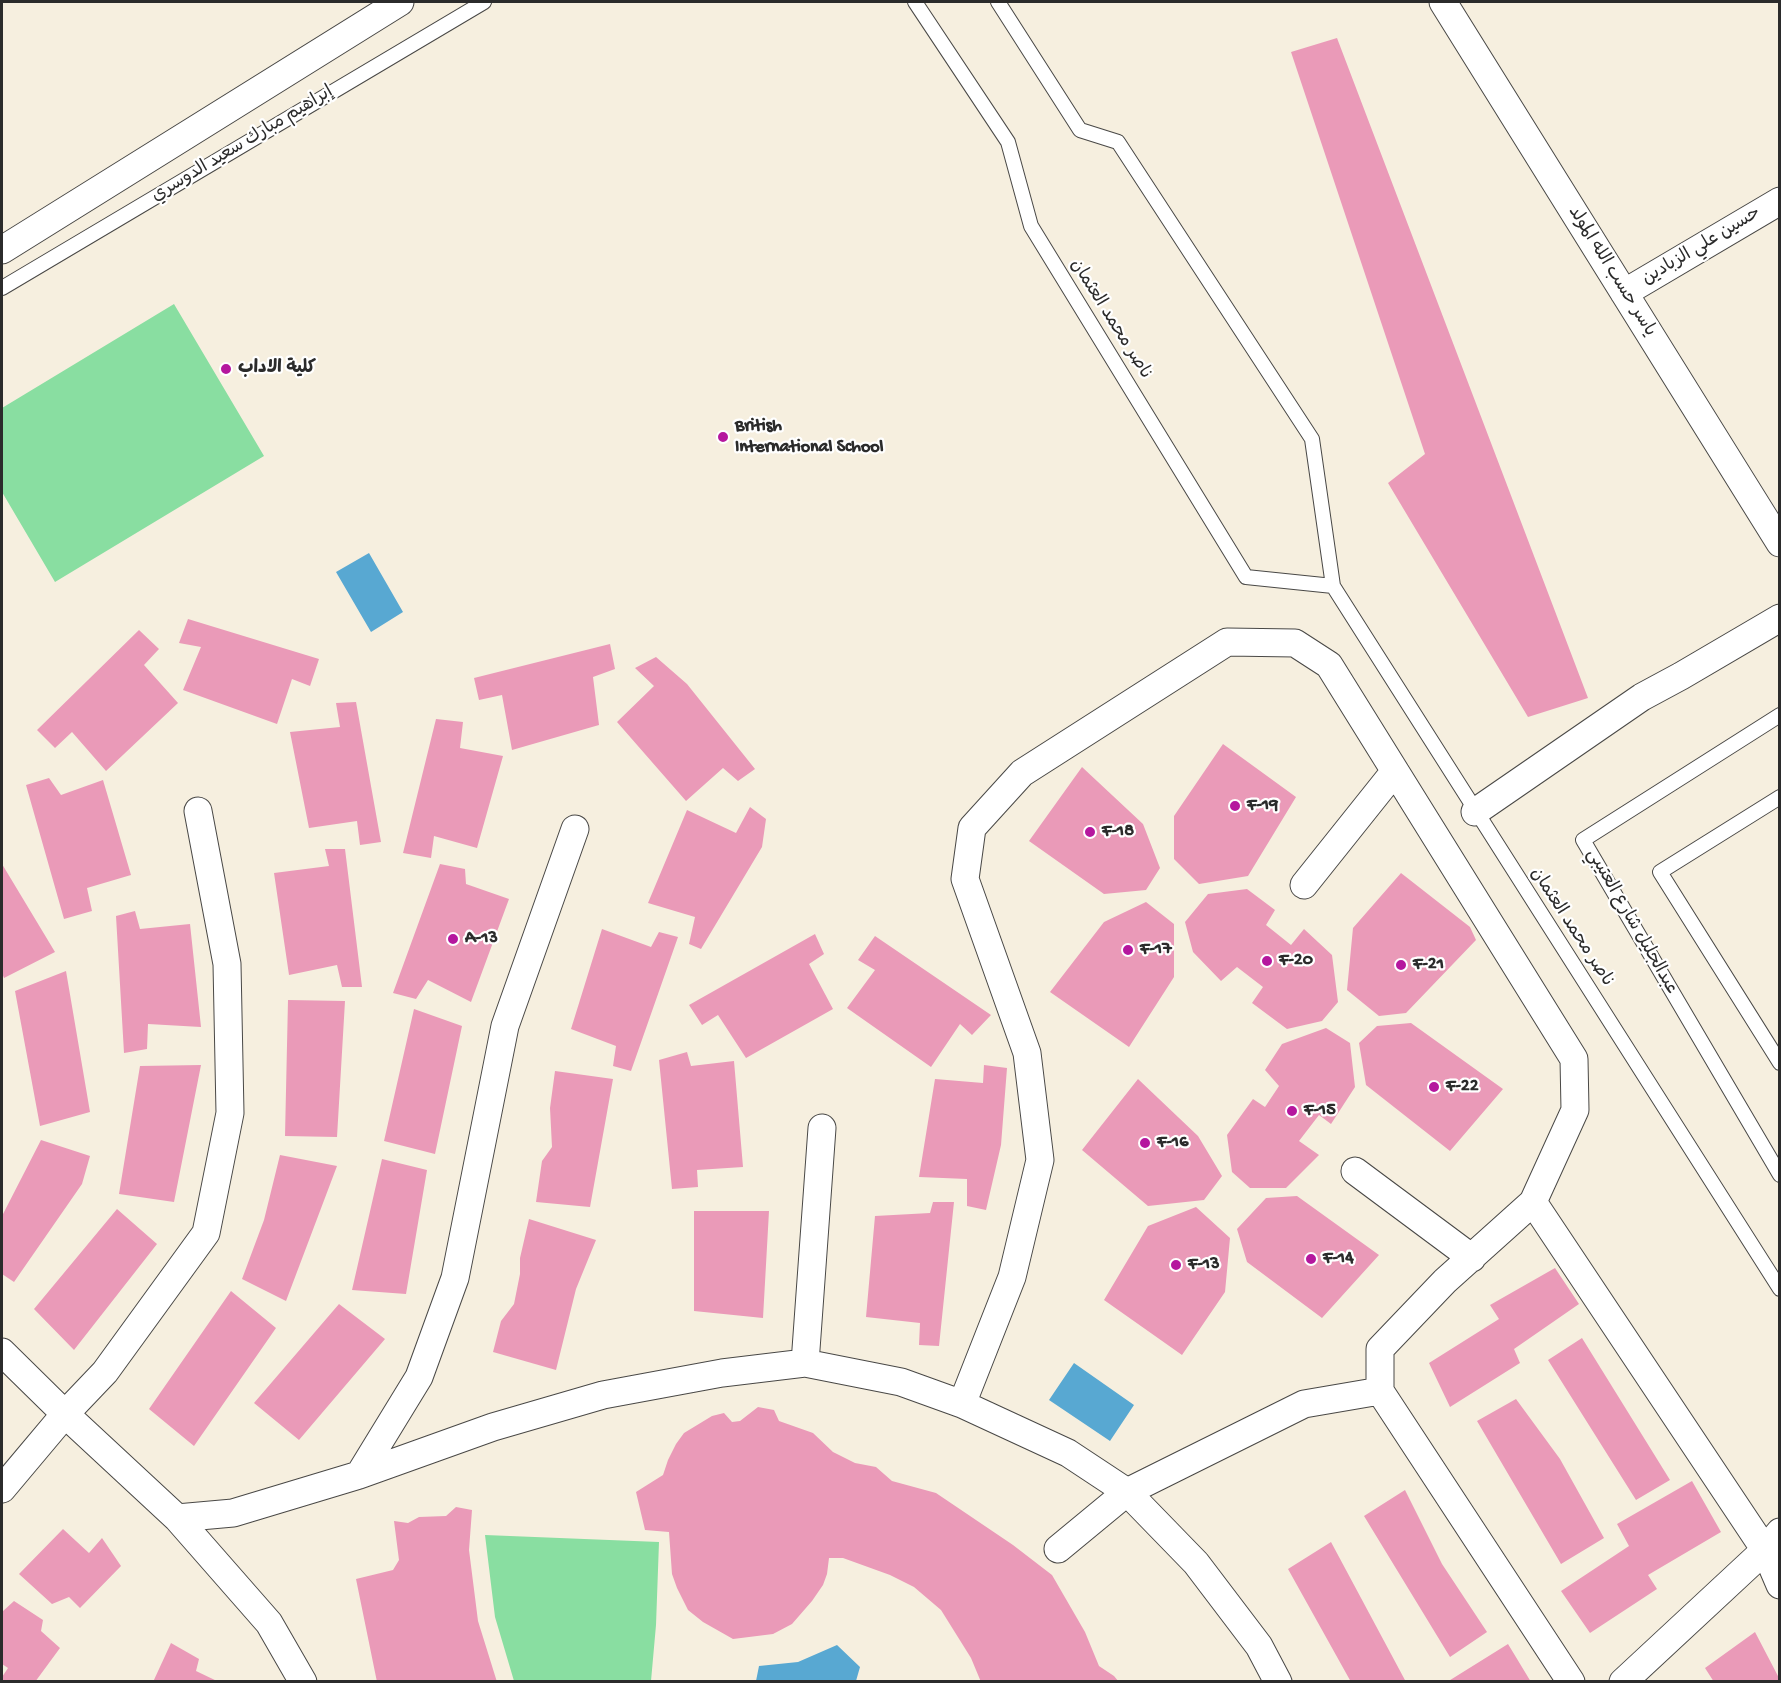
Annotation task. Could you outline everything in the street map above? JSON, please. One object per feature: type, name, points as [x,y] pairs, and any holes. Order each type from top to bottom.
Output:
[{"type":"street","name":"إبراهيم مبارك سعيد الدوسري","points":[[2,250],[400,2]]},
{"type":"street","name":"ياسر حسب الله المولد","points":[[1443,2],[1779,543]]},
{"type":"street","name":"حسين علي الزبادين","points":[[1624,293],[1779,201]]},
{"type":"street","points":[[1475,812],[1642,697],[1779,618]]},
{"type":"street","points":[[962,1404],[1012,1277],[1041,1160],[1027,1053],[965,879],[972,828],[1022,773],[1227,642],[1295,643],[1329,665],[1574,1059],[1575,1110],[1533,1202],[1445,1281],[1380,1349],[1380,1390],[1571,1682]]},
{"type":"street","points":[[1304,885],[1395,771]]},
{"type":"street","points":[[2,1490],[65,1414],[105,1372],[206,1233],[230,1113],[227,964],[198,811]]},
{"type":"street","points":[[359,1475],[419,1377],[455,1278],[505,1026],[575,829]]},
{"type":"street","points":[[805,1363],[822,1128]]},
{"type":"street","points":[[1355,1171],[1472,1258]]},
{"type":"street","points":[[1533,1202],[1772,1541],[1779,1585]]},
{"type":"street","points":[[2,1352],[177,1518],[269,1623],[303,1682]]},
{"type":"street","points":[[177,1518],[233,1513],[359,1475],[493,1427],[603,1395],[722,1373],[805,1363],[902,1382],[962,1404],[1068,1453],[1127,1492],[1196,1563],[1259,1646],[1278,1682]]},
{"type":"street","points":[[1058,1549],[1127,1492],[1304,1404],[1380,1390]]},
{"type":"street","points":[[1623,1682],[1772,1541]]},
{"type":"lane","name":"إبراهيم مبارك سعيد الدوسري","points":[[2,288],[484,2]]},
{"type":"lane","name":"ناصر محمد العثمان","points":[[915,2],[1008,142],[1031,226],[1246,577],[1333,586]]},
{"type":"lane","name":"ناصر محمد العثمان","points":[[998,2],[1080,130],[1118,142],[1312,439],[1333,586],[1779,1289]]},
{"type":"lane","name":"عبدالجليل شارع العتيبي","points":[[1779,715],[1583,840],[1779,1175]]},
{"type":"lane","points":[[1779,798],[1660,872],[1779,1063]]},
{"type":"green space","points":[[174,304],[264,456],[55,582],[2,492],[2,408]]},
{"type":"green space","points":[[485,1535],[659,1542],[651,1681],[514,1681],[495,1617]]},
{"type":"water","points":[[369,553],[403,612],[371,632],[336,572]]},
{"type":"water","points":[[1074,1363],[1134,1405],[1110,1441],[1049,1400]]},
{"type":"water","points":[[837,1645],[860,1667],[856,1681],[756,1681],[759,1666],[798,1662]]},
{"type":"building","points":[[1337,38],[1588,698],[1528,717],[1388,483],[1425,454],[1291,52]]},
{"type":"building","points":[[188,619],[319,659],[310,686],[292,679],[277,724],[183,690],[201,647],[179,643]]},
{"type":"building","points":[[139,630],[159,649],[144,665],[178,703],[106,771],[72,732],[55,748],[37,730]]},
{"type":"building","points":[[610,644],[615,669],[593,677],[599,725],[512,750],[502,695],[479,700],[474,678]]},
{"type":"building","points":[[656,657],[687,684],[755,769],[738,781],[723,768],[686,801],[617,722],[654,686],[635,668]]},
{"type":"building","points":[[356,702],[381,842],[360,845],[357,821],[309,828],[290,732],[340,727],[336,703]]},
{"type":"building","points":[[436,719],[463,722],[460,748],[503,756],[477,848],[434,836],[431,858],[403,853]]},
{"type":"building","name":"F-19","points":[[1223,744],[1296,797],[1248,876],[1199,884],[1174,859],[1174,816]]},
{"type":"building","name":"F-18","points":[[1082,767],[1143,824],[1160,868],[1146,890],[1104,894],[1029,841]]},
{"type":"building","points":[[49,778],[61,795],[103,780],[131,875],[87,888],[92,911],[64,919],[26,785]]},
{"type":"building","points":[[750,807],[766,819],[762,847],[701,949],[689,944],[695,917],[648,903],[687,810],[736,833]]},
{"type":"building","points":[[325,849],[345,849],[362,987],[342,987],[337,965],[289,975],[274,873],[329,866]]},
{"type":"building","points":[[2,864],[55,952],[4,978],[2,973]]},
{"type":"building","name":"A-13","points":[[440,864],[465,869],[466,884],[509,899],[471,1002],[428,980],[416,999],[393,993]]},
{"type":"building","name":"F-21","points":[[1401,873],[1470,927],[1476,940],[1406,1013],[1379,1016],[1347,990],[1353,928]]},
{"type":"building","name":"F-20","points":[[1247,889],[1275,910],[1266,925],[1291,945],[1304,929],[1332,955],[1338,1002],[1322,1021],[1287,1029],[1252,1003],[1263,987],[1237,967],[1221,981],[1193,952],[1185,922],[1208,894]]},
{"type":"building","name":"F-17","points":[[1146,902],[1174,924],[1174,977],[1129,1047],[1050,992],[1104,922]]},
{"type":"building","points":[[135,911],[140,929],[190,924],[201,1027],[148,1024],[147,1049],[124,1053],[116,916]]},
{"type":"building","points":[[602,929],[651,947],[659,932],[678,937],[631,1071],[613,1066],[616,1046],[571,1029]]},
{"type":"building","points":[[815,934],[824,954],[809,964],[833,1009],[746,1058],[718,1015],[702,1025],[689,1005]]},
{"type":"building","points":[[875,936],[991,1015],[972,1035],[960,1024],[931,1067],[847,1008],[875,970],[858,960]]},
{"type":"building","points":[[66,971],[90,1112],[40,1126],[15,991]]},
{"type":"building","points":[[288,1000],[345,1001],[337,1137],[285,1136]]},
{"type":"building","points":[[414,1009],[462,1026],[435,1154],[384,1141]]},
{"type":"building","name":"F-22","points":[[1411,1023],[1503,1089],[1450,1151],[1366,1085],[1359,1043],[1377,1026]]},
{"type":"building","name":"F-15","points":[[1326,1028],[1350,1043],[1355,1087],[1331,1124],[1319,1115],[1299,1141],[1319,1155],[1286,1188],[1250,1188],[1232,1172],[1227,1135],[1253,1099],[1265,1107],[1279,1086],[1265,1070],[1282,1044]]},
{"type":"building","points":[[687,1052],[691,1066],[734,1061],[743,1167],[697,1170],[698,1187],[672,1189],[659,1060]]},
{"type":"building","points":[[201,1065],[174,1202],[119,1194],[140,1066]]},
{"type":"building","points":[[984,1065],[1007,1068],[1001,1145],[986,1210],[967,1206],[967,1179],[919,1177],[935,1079],[983,1083]]},
{"type":"building","points":[[555,1071],[613,1079],[590,1207],[536,1202],[542,1161],[552,1147],[550,1108]]},
{"type":"building","name":"F-16","points":[[1138,1079],[1198,1136],[1222,1176],[1204,1200],[1148,1206],[1082,1150]]},
{"type":"building","points":[[41,1140],[90,1156],[82,1184],[14,1282],[2,1274],[2,1216]]},
{"type":"building","points":[[280,1155],[337,1166],[286,1301],[242,1279],[264,1220]]},
{"type":"building","points":[[382,1159],[427,1170],[406,1294],[352,1290]]},
{"type":"building","name":"F-14","points":[[1297,1196],[1379,1255],[1322,1318],[1247,1262],[1237,1229],[1266,1198]]},
{"type":"building","points":[[933,1202],[954,1202],[939,1346],[919,1345],[920,1323],[866,1317],[875,1216],[930,1213]]},
{"type":"building","name":"F-13","points":[[1196,1207],[1230,1238],[1225,1292],[1182,1355],[1104,1300],[1148,1226]]},
{"type":"building","points":[[117,1209],[157,1244],[74,1350],[34,1309]]},
{"type":"building","points":[[694,1211],[769,1211],[763,1318],[694,1311]]},
{"type":"building","points":[[529,1219],[596,1240],[576,1289],[556,1370],[493,1352],[501,1321],[514,1304],[520,1274],[520,1258]]},
{"type":"building","points":[[1555,1268],[1579,1304],[1514,1349],[1520,1363],[1450,1407],[1429,1363],[1499,1319],[1490,1305]]},
{"type":"building","points":[[231,1291],[276,1328],[194,1446],[149,1409]]},
{"type":"building","points":[[339,1304],[385,1339],[299,1440],[254,1403]]},
{"type":"building","points":[[1582,1338],[1670,1480],[1636,1500],[1548,1360]]},
{"type":"building","points":[[1516,1399],[1560,1459],[1604,1538],[1561,1564],[1477,1421]]},
{"type":"building","points":[[758,1407],[774,1410],[779,1421],[813,1433],[833,1452],[855,1463],[876,1467],[892,1481],[936,1493],[1013,1545],[1052,1575],[1085,1632],[1099,1666],[1119,1682],[981,1682],[971,1658],[941,1610],[914,1587],[890,1575],[843,1558],[829,1558],[823,1585],[812,1601],[792,1624],[773,1634],[733,1639],[703,1622],[688,1610],[677,1588],[672,1574],[669,1532],[645,1530],[636,1492],[663,1475],[676,1444],[684,1433],[712,1416],[724,1413],[732,1422],[740,1421]]},
{"type":"building","points":[[1692,1481],[1721,1532],[1648,1575],[1657,1589],[1590,1633],[1561,1591],[1629,1546],[1617,1524]]},
{"type":"building","points":[[1405,1490],[1442,1564],[1487,1632],[1450,1657],[1364,1516]]},
{"type":"building","points":[[456,1507],[472,1510],[469,1550],[478,1621],[497,1682],[377,1682],[356,1579],[393,1570],[399,1560],[394,1521],[408,1523],[419,1517],[446,1516]]},
{"type":"building","points":[[63,1529],[89,1553],[102,1538],[121,1566],[80,1608],[69,1597],[52,1604],[19,1574]]},
{"type":"building","points":[[1331,1542],[1406,1682],[1351,1682],[1288,1569]]},
{"type":"building","points":[[14,1601],[43,1620],[41,1631],[60,1648],[35,1682],[2,1682],[2,1677],[8,1668],[2,1664],[2,1612]]},
{"type":"building","points":[[1755,1632],[1779,1682],[1714,1682],[1705,1668]]},
{"type":"building","points":[[171,1643],[199,1659],[196,1671],[219,1682],[153,1682]]},
{"type":"building","points":[[1508,1644],[1531,1682],[1447,1682]]},
{"type":"place","name":"كلية الاداب","points":[[226,369]]},
{"type":"place","name":"British International School","points":[[723,437]]},
{"type":"place","name":"F-19","points":[[1235,806]]},
{"type":"place","name":"F-18","points":[[1090,832]]},
{"type":"place","name":"A-13","points":[[453,939]]},
{"type":"place","name":"F-17","points":[[1128,950]]},
{"type":"place","name":"F-20","points":[[1267,961]]},
{"type":"place","name":"F-21","points":[[1401,965]]},
{"type":"place","name":"F-22","points":[[1434,1087]]},
{"type":"place","name":"F-15","points":[[1292,1111]]},
{"type":"place","name":"F-16","points":[[1145,1143]]},
{"type":"place","name":"F-14","points":[[1311,1259]]},
{"type":"place","name":"F-13","points":[[1176,1265]]}]
